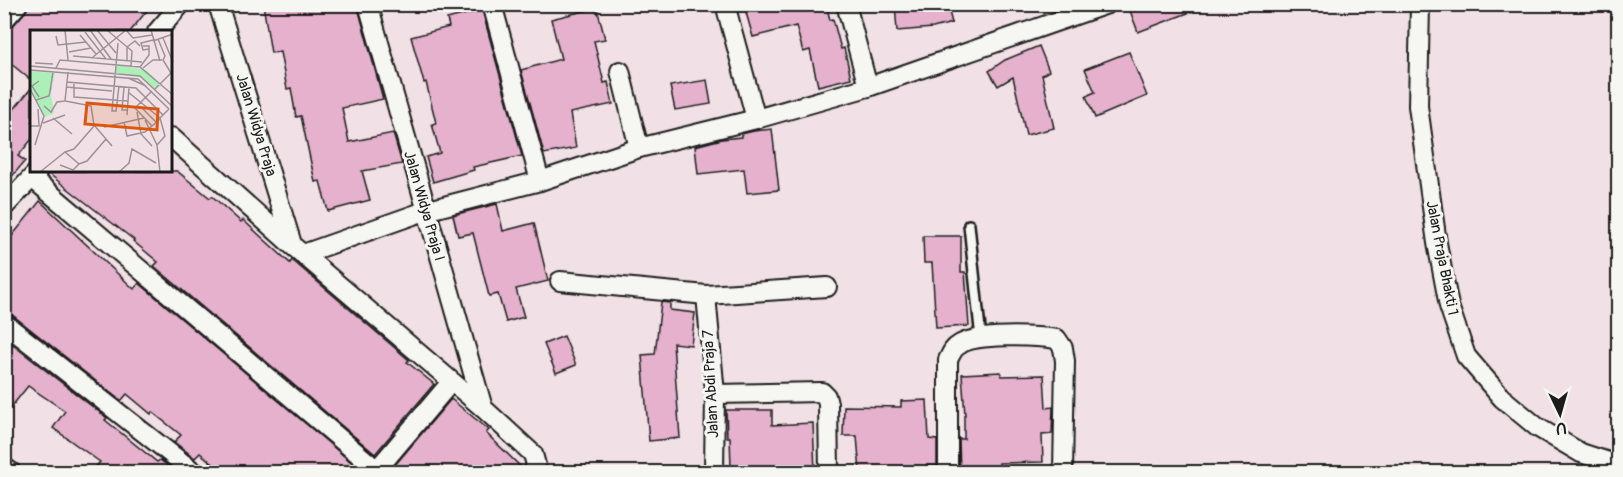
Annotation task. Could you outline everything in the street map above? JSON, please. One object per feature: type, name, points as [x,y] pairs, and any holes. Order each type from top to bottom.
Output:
[{"type":"street","points":[[4,20],[18,4]]},
{"type":"street","points":[[159,30],[182,4]]},
{"type":"street","name":"Jalan Widya Praja","points":[[219,4],[298,250]]},
{"type":"street","name":"Jalan Widya Praja I","points":[[368,4],[425,211],[483,408]]},
{"type":"street","points":[[492,4],[540,181]]},
{"type":"street","points":[[725,4],[756,119]]},
{"type":"street","points":[[846,4],[868,87]]},
{"type":"street","points":[[298,250],[425,211],[540,181],[639,148],[756,119],[868,87],[1107,4]]},
{"type":"street","name":"Jalan Praja Bhakti 1","points":[[1420,4],[1418,106],[1437,243],[1449,306],[1466,356],[1502,398],[1537,427],[1581,453],[1618,465]]},
{"type":"street","points":[[620,71],[639,148]]},
{"type":"street","points":[[172,138],[533,454],[536,465],[533,472]]},
{"type":"street","points":[[4,207],[35,175],[376,471],[451,382]]},
{"type":"street","points":[[560,281],[706,296],[827,287]]},
{"type":"street","name":"Jalan Abdi Praja 7","points":[[706,296],[715,394],[714,472]]},
{"type":"street","points":[[4,323],[194,472]]},
{"type":"street","points":[[948,472],[948,360],[952,350],[960,344],[981,339],[1034,336],[1057,339],[1063,348],[1065,361],[1063,472]]},
{"type":"street","points":[[715,394],[822,392],[828,404],[829,472]]},
{"type":"street","points":[[4,467],[11,472]]},
{"type":"lane","points":[[969,225],[981,339]]},
{"type":"building","points":[[29,4],[152,4],[132,30],[30,30],[30,79],[4,58],[4,31],[12,27]]},
{"type":"building","points":[[263,4],[357,4],[383,99],[342,108],[349,142],[393,133],[402,164],[362,171],[370,200],[328,211],[320,181],[315,182],[301,116],[296,117],[291,88],[287,89],[280,52],[271,53]]},
{"type":"building","points":[[761,4],[826,4],[830,20],[833,19],[841,49],[844,48],[851,78],[818,86],[810,50],[803,52],[796,26],[753,37],[745,9]]},
{"type":"building","points":[[895,4],[947,4],[952,23],[933,28],[897,31]]},
{"type":"building","points":[[1139,4],[1205,4],[1206,6],[1138,32],[1129,8]]},
{"type":"building","points":[[597,8],[605,39],[594,41],[604,83],[608,82],[613,104],[570,113],[576,148],[544,154],[521,70],[561,59],[551,19]]},
{"type":"building","points":[[482,10],[522,156],[473,167],[474,170],[433,182],[426,157],[440,153],[432,124],[436,123],[426,82],[424,83],[411,37],[449,27],[447,19]]},
{"type":"building","points":[[1039,46],[1049,71],[1042,75],[1054,128],[1026,135],[1013,77],[998,86],[989,71],[1005,60]]},
{"type":"building","points":[[1129,52],[1147,96],[1095,118],[1086,96],[1095,92],[1085,69]]},
{"type":"building","points":[[707,80],[711,104],[675,110],[670,86]]},
{"type":"building","points":[[30,89],[30,141],[18,156],[25,161],[4,186],[4,108],[11,113]]},
{"type":"building","points":[[772,129],[779,190],[747,193],[744,169],[698,174],[695,146],[741,137],[741,134],[754,131]]},
{"type":"building","points":[[177,171],[210,198],[212,196],[241,222],[243,220],[290,263],[292,260],[434,384],[375,454],[154,266],[158,262],[134,240],[49,172]]},
{"type":"building","points":[[40,201],[134,289],[139,283],[363,472],[223,472],[200,453],[195,458],[174,442],[181,435],[152,412],[151,414],[127,394],[121,401],[11,314],[4,312],[4,231],[12,236]]},
{"type":"building","points":[[497,204],[503,231],[534,223],[548,281],[516,289],[524,317],[506,322],[498,294],[489,296],[473,233],[458,236],[453,215]]},
{"type":"building","points":[[923,236],[961,236],[961,272],[965,272],[969,326],[936,328],[932,263],[924,263]]},
{"type":"building","points":[[661,302],[670,303],[670,310],[695,313],[691,345],[673,343],[680,438],[649,441],[642,355],[655,354]]},
{"type":"building","points":[[564,336],[576,365],[556,373],[544,344]]},
{"type":"building","points":[[4,338],[107,418],[105,420],[157,462],[160,460],[176,472],[91,472],[100,462],[53,428],[65,411],[28,386],[4,416]]},
{"type":"building","points":[[1001,372],[1001,376],[1044,375],[1046,408],[1053,407],[1052,434],[1042,435],[1043,462],[999,463],[999,472],[960,472],[959,439],[964,439],[965,415],[962,374]]},
{"type":"building","points":[[451,399],[489,430],[486,433],[522,468],[522,472],[389,472]]},
{"type":"building","points":[[927,400],[929,439],[937,440],[937,466],[884,468],[884,472],[860,472],[857,436],[843,436],[844,406],[901,407],[901,401]]},
{"type":"building","points":[[726,410],[772,410],[772,425],[813,423],[815,472],[775,472],[774,466],[731,467]]}]
